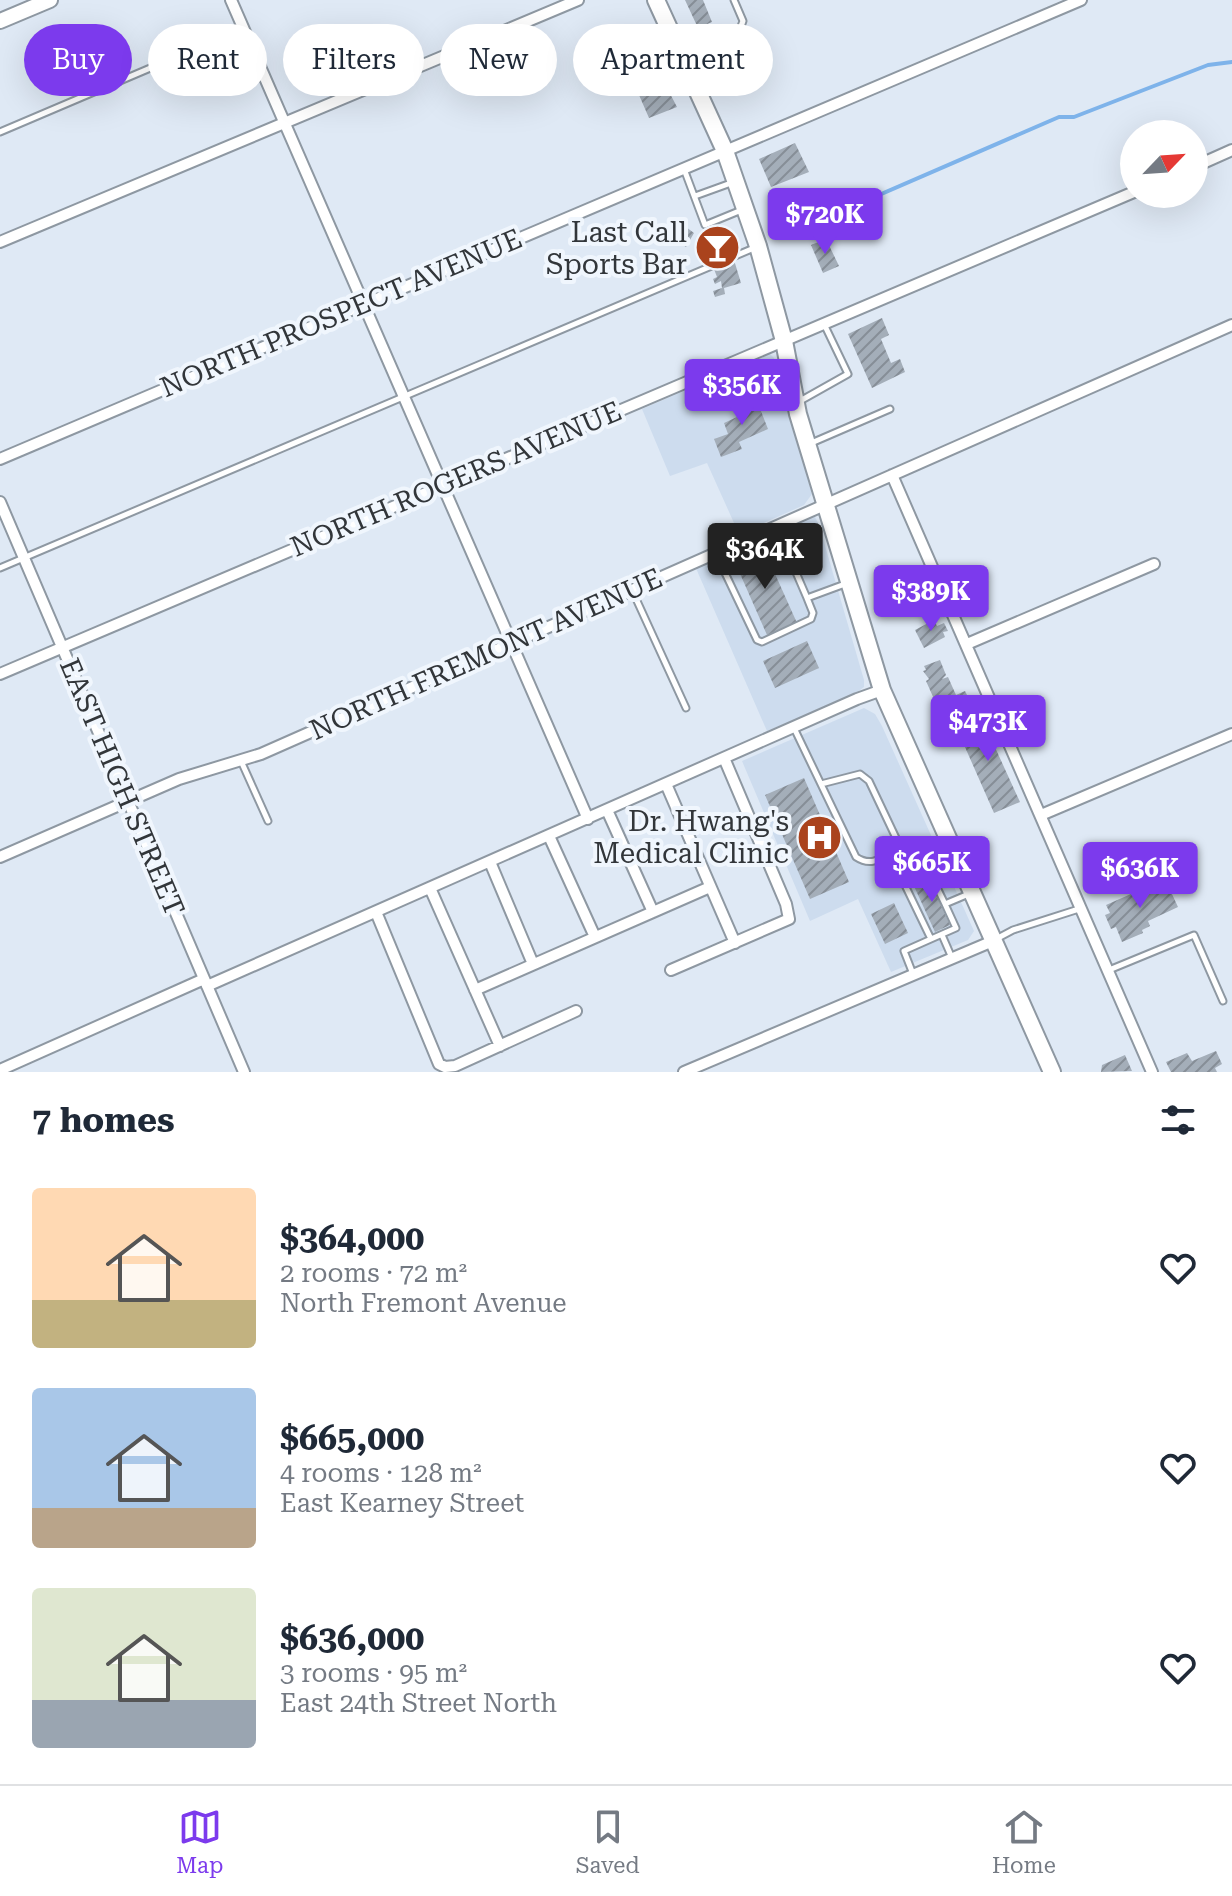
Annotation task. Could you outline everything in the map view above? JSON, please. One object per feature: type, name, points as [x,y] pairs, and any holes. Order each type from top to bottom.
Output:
[{"type":"main road","points":[[0,21],[50,0]]},
{"type":"main road","points":[[656,0],[667,24]]},
{"type":"main road","points":[[700,96],[725,151],[758,246],[784,341],[796,404],[882,690],[1052,1072]]},
{"type":"street","points":[[231,0],[241,24]]},
{"type":"street","points":[[0,242],[578,0]]},
{"type":"street","name":"NORTH PROSPECT AVENUE","points":[[0,459],[1081,0]]},
{"type":"street","points":[[267,82],[588,819]]},
{"type":"street","points":[[1208,161],[1232,150]]},
{"type":"street","name":"NORTH ROGERS AVENUE","points":[[0,674],[1120,198]]},
{"type":"street","name":"NORTH FREMONT AVENUE","points":[[0,857],[179,779],[261,754],[1232,325]]},
{"type":"street","points":[[892,475],[1152,1072]]},
{"type":"street","name":"EAST HIGH STREET","points":[[0,502],[244,1072]]},
{"type":"street","points":[[967,644],[1154,564]]},
{"type":"street","points":[[0,1070],[376,912],[882,690]]},
{"type":"street","points":[[1041,815],[1232,734]]},
{"type":"street","points":[[671,970],[789,919],[790,914],[724,758]]},
{"type":"street","points":[[666,784],[735,943]]},
{"type":"street","points":[[607,810],[653,912]]},
{"type":"street","points":[[549,836],[595,937]]},
{"type":"street","points":[[490,862],[533,964]]},
{"type":"street","points":[[475,990],[710,887]]},
{"type":"street","points":[[430,888],[500,1046]]},
{"type":"street","points":[[376,912],[439,1064],[445,1067],[455,1066],[576,1011]]},
{"type":"street","points":[[684,1072],[993,941]]},
{"type":"lane","points":[[734,0],[742,24]]},
{"type":"lane","points":[[0,132],[148,69]]},
{"type":"lane","points":[[684,168],[705,225],[745,209]]},
{"type":"lane","points":[[695,196],[736,182]]},
{"type":"lane","points":[[0,568],[758,246]]},
{"type":"lane","points":[[796,404],[848,374],[824,324]]},
{"type":"lane","points":[[808,444],[890,409]]},
{"type":"lane","points":[[715,553],[757,640],[771,639],[811,619],[813,613],[776,526]]},
{"type":"lane","points":[[807,598],[850,582]]},
{"type":"lane","points":[[632,589],[686,708]]},
{"type":"lane","points":[[794,727],[821,784],[856,857],[864,863],[875,862],[894,850],[896,838],[869,781],[860,774],[821,784]]},
{"type":"lane","points":[[240,760],[268,821]]},
{"type":"lane","points":[[914,975],[904,951],[956,928],[929,871],[904,883],[922,910],[931,939]]},
{"type":"lane","points":[[943,902],[972,893]]},
{"type":"lane","points":[[911,897],[918,894]]},
{"type":"lane","points":[[993,941],[1013,930],[1082,908]]},
{"type":"lane","points":[[942,935],[952,958]]},
{"type":"lane","points":[[1108,971],[1194,935],[1223,1001]]},
{"type":"shaded area","points":[[770,354],[774,358],[812,494],[804,505],[739,534],[707,463],[670,476],[642,409]]},
{"type":"shaded area","points":[[814,515],[864,687],[852,696],[767,731],[695,566]]},
{"type":"shaded area","points":[[864,708],[875,714],[882,726],[974,931],[968,940],[891,972],[858,899],[810,921],[742,761]]},
{"type":"building","points":[[685,0],[703,0],[712,22],[696,24]]},
{"type":"building","points":[[639,96],[671,96],[677,107],[649,118]]},
{"type":"building","points":[[795,143],[809,172],[771,187],[759,159]]},
{"type":"building","points":[[682,224],[694,233],[686,247],[671,237]]},
{"type":"building","name":"Last Call Sports Bar","points":[[726,233],[734,250],[714,259],[703,246]]},
{"type":"building","points":[[826,239],[839,266],[823,273],[811,245]]},
{"type":"building","points":[[734,260],[741,283],[724,288],[725,294],[715,297],[713,291],[722,288],[721,281],[715,284],[713,279],[717,277],[714,269]]},
{"type":"building","points":[[882,318],[889,335],[881,339],[891,363],[900,359],[905,372],[872,388],[848,334]]},
{"type":"building","points":[[755,396],[768,429],[739,442],[742,449],[721,457],[714,439],[728,434],[724,423],[737,417],[733,405]]},
{"type":"building","points":[[763,547],[797,623],[767,635],[734,560]]},
{"type":"building","points":[[934,620],[937,626],[944,623],[948,631],[943,632],[945,637],[924,648],[915,630]]},
{"type":"building","points":[[807,641],[819,668],[775,688],[763,661]]},
{"type":"building","points":[[940,660],[946,675],[942,679],[948,677],[956,695],[965,691],[969,699],[966,700],[968,706],[942,717],[936,703],[942,701],[940,697],[934,699],[926,681],[929,679],[923,671],[926,670],[924,666]]},
{"type":"building","points":[[977,708],[1020,802],[994,813],[961,738],[968,735],[959,716]]},
{"type":"building","points":[[804,778],[849,882],[810,899],[765,795]]},
{"type":"building","points":[[928,877],[950,925],[935,932],[913,884]]},
{"type":"building","points":[[1165,879],[1178,907],[1148,921],[1150,926],[1142,930],[1143,933],[1122,942],[1116,927],[1111,929],[1105,915],[1110,913],[1106,905]]},
{"type":"building","points":[[894,903],[908,933],[885,944],[871,914]]},
{"type":"building","points":[[1216,1051],[1222,1064],[1215,1068],[1217,1072],[1171,1072],[1166,1062],[1187,1053],[1192,1061]]},
{"type":"building","points":[[1125,1055],[1132,1071],[1101,1072],[1102,1065]]},
{"type":"waterway","points":[[782,237],[1059,117],[1074,117],[1208,65],[1232,62]]},
{"type":"place","name":"Last Call Sports Bar","points":[[718,248]]},
{"type":"place","name":"Dr. Hwang's Medical Clinic","points":[[820,837]]}]
